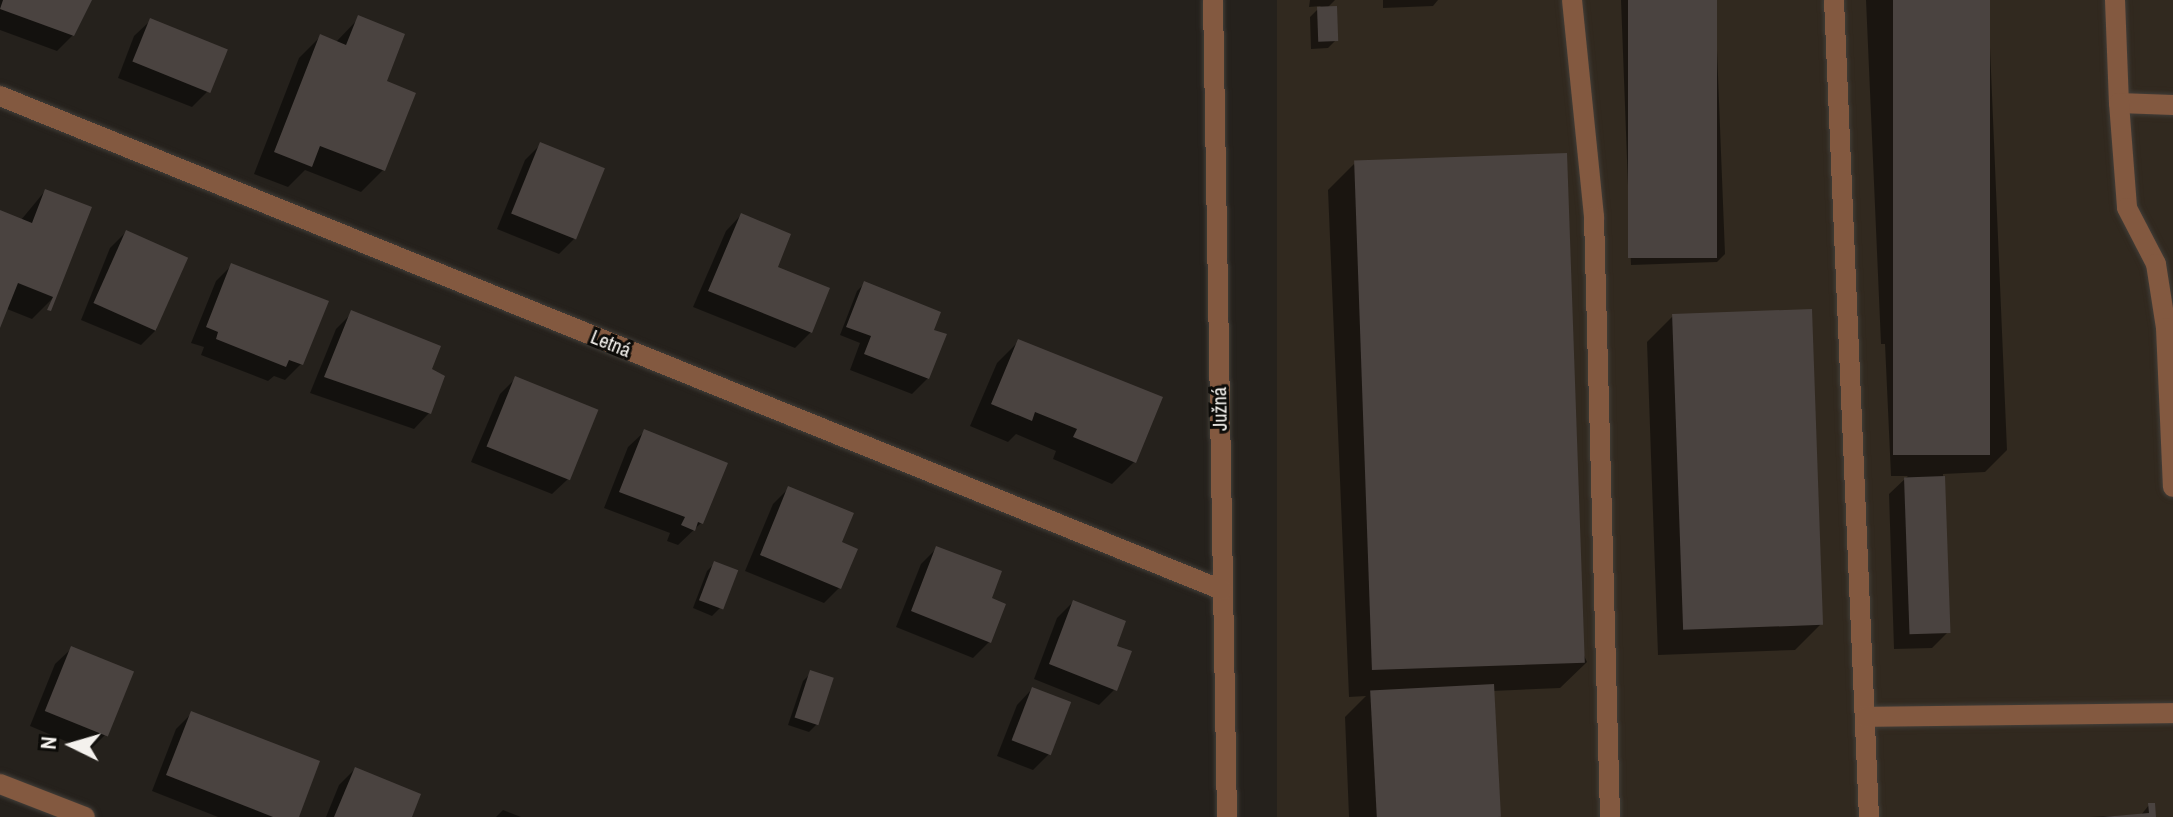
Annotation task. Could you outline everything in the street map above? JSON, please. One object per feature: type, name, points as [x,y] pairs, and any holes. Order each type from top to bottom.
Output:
[{"type":"street","name":"Južná","points":[[1213,0],[1227,817]]},
{"type":"street","points":[[1572,0],[1594,217],[1610,817]]},
{"type":"street","points":[[1834,0],[1869,817]]},
{"type":"street","points":[[2115,0],[2127,208],[2156,264],[2166,328],[2173,487]]},
{"type":"street","name":"Letná","points":[[0,96],[1222,590]]},
{"type":"street","points":[[2119,103],[2173,105]]},
{"type":"street","points":[[1865,717],[2173,713]]},
{"type":"street","points":[[0,784],[85,817]]},
{"type":"shaded area","points":[[1277,0],[2173,0],[2173,817],[1277,817]]},
{"type":"building","points":[[3,0],[92,0],[74,36],[0,9]]},
{"type":"building","points":[[1628,0],[1717,0],[1717,258],[1628,258]]},
{"type":"building","points":[[1893,0],[1990,0],[1990,455],[1893,455]]},
{"type":"building","points":[[1337,6],[1338,41],[1318,42],[1317,7]]},
{"type":"building","points":[[358,15],[405,34],[387,81],[416,93],[385,171],[320,146],[312,167],[274,152],[320,34],[346,45]]},
{"type":"building","points":[[150,18],[228,49],[210,93],[132,62]]},
{"type":"building","points":[[540,142],[605,168],[576,240],[511,213]]},
{"type":"building","points":[[1567,153],[1585,663],[1372,670],[1354,160]]},
{"type":"building","points":[[45,189],[92,207],[51,311],[47,310],[53,297],[18,283],[0,328],[0,210],[32,223]]},
{"type":"building","points":[[741,213],[791,234],[778,267],[830,288],[812,333],[708,291]]},
{"type":"building","points":[[126,230],[188,258],[156,331],[93,303]]},
{"type":"building","points":[[231,263],[329,301],[303,365],[289,360],[286,367],[216,339],[218,332],[206,327]]},
{"type":"building","points":[[864,281],[941,312],[934,330],[947,334],[929,379],[864,354],[871,336],[846,327]]},
{"type":"building","points":[[1812,309],[1823,625],[1683,630],[1672,314]]},
{"type":"building","points":[[351,310],[441,346],[432,369],[445,376],[431,414],[324,377]]},
{"type":"building","points":[[1018,339],[1163,397],[1136,463],[1073,437],[1077,429],[1035,412],[1032,421],[991,404]]},
{"type":"building","points":[[515,376],[598,410],[570,480],[487,446]]},
{"type":"building","points":[[644,429],[728,463],[703,524],[698,522],[695,531],[681,525],[685,517],[619,492]]},
{"type":"building","points":[[1945,476],[1950,633],[1910,634],[1904,477]]},
{"type":"building","points":[[788,486],[854,513],[842,542],[858,549],[841,589],[760,555]]},
{"type":"building","points":[[936,546],[1002,571],[992,598],[1006,604],[991,643],[911,611]]},
{"type":"building","points":[[714,561],[738,570],[723,610],[699,600]]},
{"type":"building","points":[[1073,600],[1126,621],[1117,646],[1132,651],[1117,691],[1049,664]]},
{"type":"building","points":[[71,646],[134,671],[108,736],[45,711]]},
{"type":"building","points":[[810,670],[834,678],[818,725],[795,718]]},
{"type":"building","points":[[1494,684],[1501,817],[1377,817],[1370,690]]},
{"type":"building","points":[[1032,687],[1071,702],[1051,755],[1012,740]]},
{"type":"building","points":[[191,711],[320,761],[299,817],[273,817],[166,775]]},
{"type":"building","points":[[355,767],[421,794],[412,817],[334,817]]},
{"type":"building","points":[[2148,803],[2155,803],[2156,817],[2103,817],[2149,813]]}]
